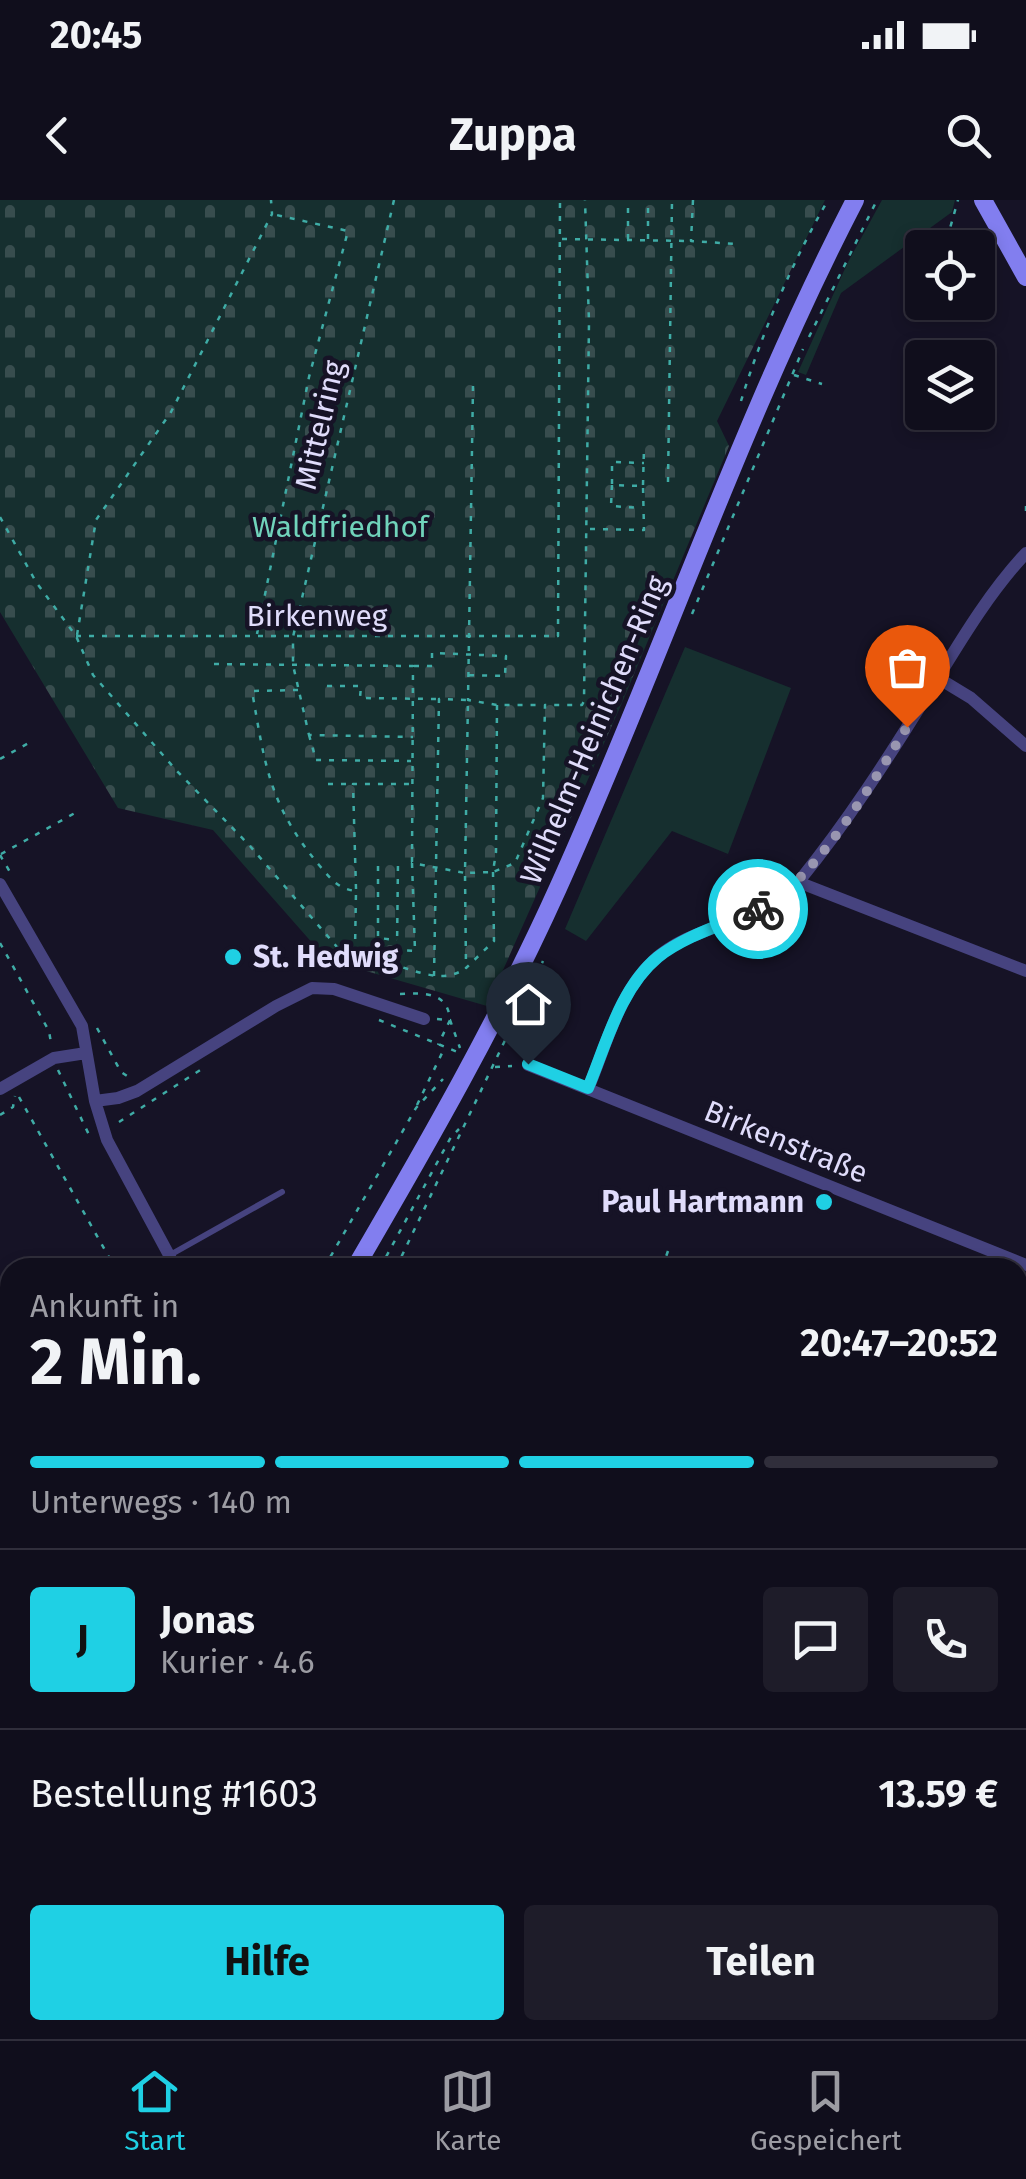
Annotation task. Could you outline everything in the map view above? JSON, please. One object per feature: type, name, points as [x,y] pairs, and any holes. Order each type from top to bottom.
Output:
[{"type":"main road","name":"Wilhelm-Heinichen-Ring","points":[[361,1258],[522,968],[636,708],[786,343],[855,200]]},
{"type":"main road","points":[[982,200],[1026,277]]},
{"type":"street","points":[[588,1088],[624,1002],[654,960],[686,941],[782,898],[798,882],[869,787],[995,586],[1026,553]]},
{"type":"street","points":[[938,678],[972,698],[1026,746]]},
{"type":"street","points":[[798,882],[1026,971]]},
{"type":"street","points":[[0,884],[82,1026],[95,1101],[107,1140],[171,1258]]},
{"type":"street","points":[[95,1101],[118,1098],[312,988],[334,989],[424,1019]]},
{"type":"street","points":[[0,1089],[54,1058],[86,1053]]},
{"type":"street","name":"Birkenstraße","points":[[528,1064],[1009,1258]]},
{"type":"lane","points":[[179,1258],[282,1192]]},
{"type":"path","points":[[76,636],[96,520],[171,412],[272,214],[272,200]]},
{"type":"path","name":"Mittelring","points":[[310,736],[294,665],[293,637],[394,200]]},
{"type":"path","points":[[560,200],[560,239],[737,244]]},
{"type":"path","points":[[326,686],[361,686],[360,698],[582,705],[589,529],[585,200]]},
{"type":"path","points":[[628,200],[628,240]]},
{"type":"path","points":[[648,200],[648,240]]},
{"type":"path","points":[[668,482],[672,200]]},
{"type":"path","points":[[691,241],[692,200]]},
{"type":"path","points":[[950,230],[958,200]]},
{"type":"path","points":[[257,636],[308,376],[348,231],[272,214]]},
{"type":"path","name":"Birkenweg","points":[[76,636],[558,636],[560,239]]},
{"type":"path","points":[[792,375],[822,384]]},
{"type":"path","points":[[466,968],[473,386]]},
{"type":"path","points":[[589,529],[644,530],[644,447]]},
{"type":"path","points":[[644,464],[612,462],[612,506],[644,508]]},
{"type":"path","points":[[612,485],[643,486]]},
{"type":"path","points":[[1026,506],[1026,518]]},
{"type":"path","points":[[0,518],[36,582],[76,636],[92,675],[250,846],[336,947],[434,976],[454,976],[494,941],[497,705]]},
{"type":"path","points":[[214,664],[432,666],[432,653],[506,656],[505,676],[467,675]]},
{"type":"path","points":[[397,950],[415,951],[413,666]]},
{"type":"path","points":[[299,690],[252,691],[266,768],[276,802],[306,849],[335,883],[356,891]]},
{"type":"path","points":[[434,976],[439,699]]},
{"type":"path","points":[[412,864],[465,873],[493,872],[515,863],[542,798],[545,705]]},
{"type":"path","points":[[413,737],[310,736],[316,760],[413,761]]},
{"type":"path","points":[[0,758],[34,740]]},
{"type":"path","points":[[328,784],[413,784]]},
{"type":"path","points":[[353,784],[355,953]]},
{"type":"path","points":[[0,854],[75,813]]},
{"type":"path","points":[[395,965],[398,862]]},
{"type":"path","points":[[378,866],[378,938],[397,940]]},
{"type":"path","points":[[0,942],[50,1031],[61,1081],[95,1148]]},
{"type":"path","points":[[342,964],[347,950]]},
{"type":"path","points":[[376,1019],[462,1054],[444,1000],[432,994],[390,995]]},
{"type":"path","points":[[438,1045],[450,1020]]},
{"type":"path","points":[[330,1258],[416,1108],[445,1048]]},
{"type":"path","points":[[122,1072],[116,1124],[216,1060]]},
{"type":"path","points":[[385,1258],[492,1067],[528,1064]]},
{"type":"path","points":[[416,1108],[442,1080]]},
{"type":"path","points":[[16,1091],[109,1258]]},
{"type":"path","points":[[401,1258],[457,1146],[460,1128]]},
{"type":"path","points":[[666,1258],[668,1251]]},
{"type":"green space","name":"Waldfriedhof","points":[[0,200],[825,200],[717,421],[729,446],[622,703],[487,1006],[342,964],[322,954],[213,830],[118,808],[0,612]]},
{"type":"green space","points":[[882,200],[955,200],[952,212],[927,230],[905,230],[905,246],[841,293],[806,375],[798,372],[848,262]]},
{"type":"green space","points":[[685,647],[791,688],[728,854],[672,831],[586,941],[565,929]]},
{"type":"way so far","points":[[758,909],[782,898],[798,882],[869,787],[907,727]]},
{"type":"place","name":"St. Hedwig","points":[[233,957]]},
{"type":"place","name":"Paul Hartmann","points":[[824,1202]]},
{"type":"route","points":[[528,1064],[588,1088],[624,1002],[654,960],[758,909]]}]
